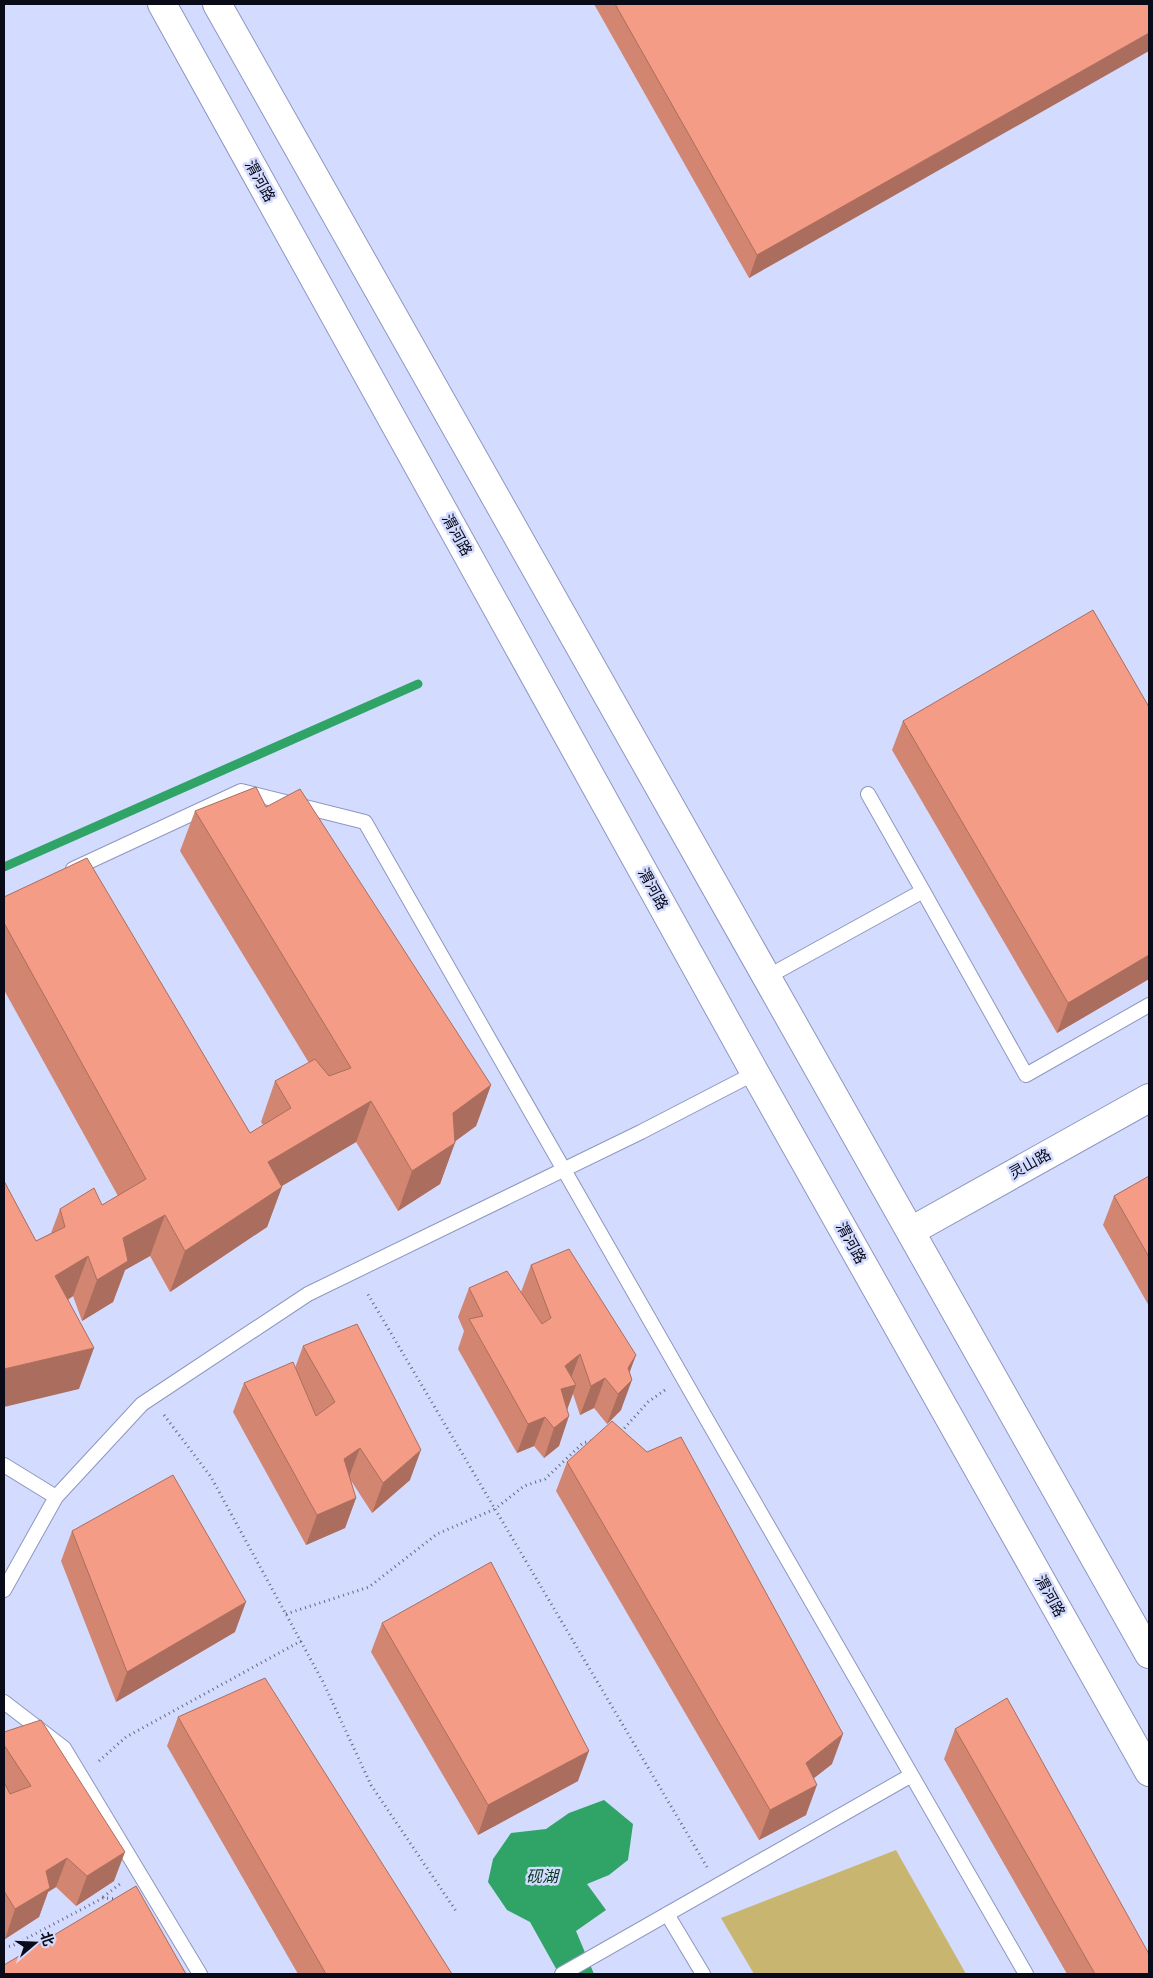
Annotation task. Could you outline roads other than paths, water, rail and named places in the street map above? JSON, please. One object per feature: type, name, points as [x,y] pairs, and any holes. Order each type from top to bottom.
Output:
[{"type":"main road","name":"渭河路","points":[[162,4],[755,1073],[1149,1772]]},
{"type":"main road","points":[[217,4],[1149,1654]]},
{"type":"main road","name":"灵山路","points":[[911,1231],[1149,1098]]},
{"type":"lane","points":[[64,873],[242,791],[365,822],[565,1168],[910,1776],[1026,1974]]},
{"type":"lane","points":[[868,794],[1026,1075],[1149,1005]]},
{"type":"lane","points":[[767,977],[923,890]]},
{"type":"lane","points":[[4,1590],[56,1497],[142,1404],[308,1294],[641,1132],[755,1073]]},
{"type":"lane","points":[[4,1465],[56,1497]]},
{"type":"lane","points":[[4,1702],[64,1748],[200,1974]]},
{"type":"lane","points":[[562,1974],[910,1776]]},
{"type":"lane","points":[[667,1914],[703,1974]]},
{"type":"water","name":"砚湖","points":[[604,1800],[633,1824],[628,1860],[609,1875],[587,1884],[606,1910],[576,1931],[594,1974],[559,1974],[530,1922],[507,1910],[488,1882],[493,1859],[511,1833],[546,1829],[569,1813]]},
{"type":"waterway","points":[[4,867],[418,684]]}]
